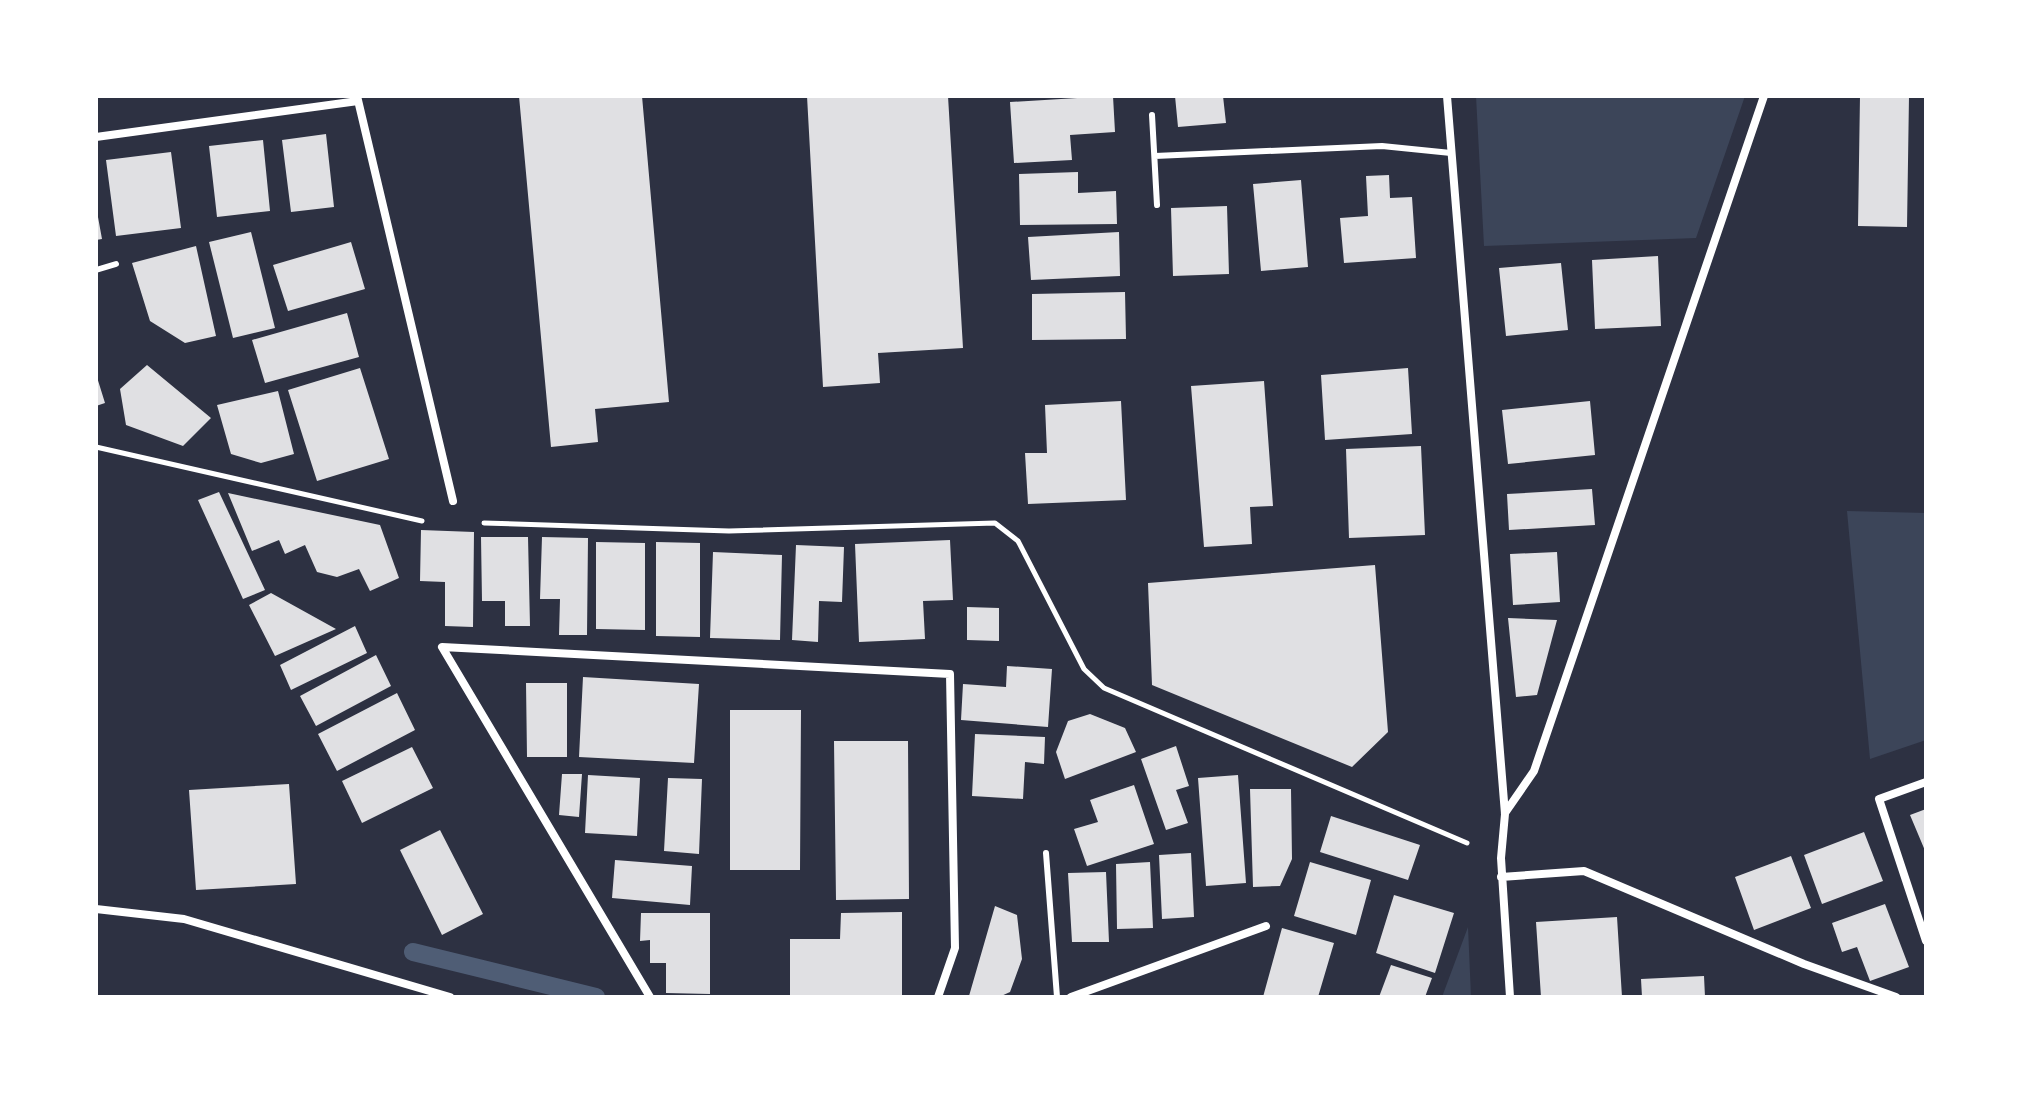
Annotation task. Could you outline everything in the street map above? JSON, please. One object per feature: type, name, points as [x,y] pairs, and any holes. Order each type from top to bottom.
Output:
[{"type":"street","points":[[1447,96],[1505,814],[1501,877],[1510,997]]},
{"type":"street","points":[[1505,814],[1534,771],[1764,96]]},
{"type":"street","points":[[96,137],[358,99],[453,501]]},
{"type":"street","points":[[650,997],[442,647],[950,674],[955,948],[938,997]]},
{"type":"street","points":[[1926,782],[1879,799],[1926,941]]},
{"type":"street","points":[[1501,877],[1584,871],[1804,964],[1896,997]]},
{"type":"street","points":[[96,909],[184,919],[450,997]]},
{"type":"street","points":[[1071,997],[1266,926]]},
{"type":"lane","points":[[1152,115],[1157,205]]},
{"type":"lane","points":[[1155,156],[1382,146],[1451,153]]},
{"type":"lane","points":[[96,270],[116,264]]},
{"type":"lane","points":[[1046,853],[1057,997]]},
{"type":"path","points":[[96,447],[408,521],[423,521]]},
{"type":"path","points":[[469,523],[729,531],[995,523],[1018,541],[1084,669],[1104,688],[1501,858]]},
{"type":"shaded area","points":[[1476,96],[1745,96],[1696,238],[1484,246]]},
{"type":"shaded area","points":[[1847,511],[1926,513],[1926,740],[1870,759]]},
{"type":"shaded area","points":[[1468,927],[1471,997],[1442,997]]},
{"type":"building","points":[[519,96],[642,96],[669,402],[595,409],[598,442],[551,447]]},
{"type":"building","points":[[807,96],[948,96],[963,348],[878,353],[880,383],[823,387]]},
{"type":"building","points":[[1113,96],[1115,132],[1070,135],[1072,160],[1014,163],[1010,102]]},
{"type":"building","points":[[1175,96],[1223,96],[1226,123],[1178,127]]},
{"type":"building","points":[[1860,96],[1909,96],[1907,227],[1858,226]]},
{"type":"building","points":[[326,134],[334,207],[291,212],[282,140]]},
{"type":"building","points":[[263,140],[270,211],[217,217],[209,146]]},
{"type":"building","points":[[171,152],[181,228],[116,236],[106,160]]},
{"type":"building","points":[[1078,172],[1078,193],[1116,191],[1117,224],[1020,225],[1019,174]]},
{"type":"building","points":[[1389,175],[1390,198],[1412,197],[1416,258],[1344,263],[1340,218],[1368,216],[1366,176]]},
{"type":"building","points":[[1301,180],[1308,267],[1261,271],[1253,184]]},
{"type":"building","points":[[96,206],[102,239],[96,240]]},
{"type":"building","points":[[1227,206],[1229,274],[1173,276],[1171,208]]},
{"type":"building","points":[[251,232],[275,328],[233,338],[209,242]]},
{"type":"building","points":[[1119,232],[1120,276],[1031,280],[1028,237]]},
{"type":"building","points":[[351,242],[365,289],[288,311],[273,265]]},
{"type":"building","points":[[196,246],[216,336],[185,343],[150,321],[132,263]]},
{"type":"building","points":[[1658,256],[1661,326],[1595,329],[1592,260]]},
{"type":"building","points":[[1561,263],[1568,330],[1506,336],[1499,268]]},
{"type":"building","points":[[1125,292],[1126,339],[1032,340],[1032,294]]},
{"type":"building","points":[[347,313],[359,357],[265,383],[252,340]]},
{"type":"building","points":[[147,365],[211,418],[183,446],[126,425],[120,389]]},
{"type":"building","points":[[360,368],[389,459],[317,481],[288,390]]},
{"type":"building","points":[[1408,368],[1412,434],[1325,440],[1321,375]]},
{"type":"building","points":[[96,374],[105,403],[96,406]]},
{"type":"building","points":[[1264,381],[1273,506],[1250,507],[1252,544],[1204,547],[1191,386]]},
{"type":"building","points":[[278,391],[294,454],[261,463],[231,454],[217,405]]},
{"type":"building","points":[[1121,401],[1126,500],[1028,504],[1025,453],[1047,453],[1045,405]]},
{"type":"building","points":[[1590,401],[1595,455],[1508,464],[1502,410]]},
{"type":"building","points":[[1421,446],[1425,535],[1349,538],[1346,449]]},
{"type":"building","points":[[1592,489],[1595,525],[1509,530],[1507,494]]},
{"type":"building","points":[[219,492],[265,590],[243,599],[198,500]]},
{"type":"building","points":[[228,493],[380,525],[399,578],[370,591],[359,569],[337,577],[317,572],[305,545],[285,554],[279,540],[252,551]]},
{"type":"building","points":[[421,530],[474,532],[473,627],[445,626],[445,582],[420,581]]},
{"type":"building","points":[[481,537],[528,537],[530,626],[505,626],[505,601],[482,601]]},
{"type":"building","points":[[542,537],[588,538],[587,635],[559,635],[560,599],[540,599]]},
{"type":"building","points":[[950,540],[953,600],[923,601],[925,639],[859,642],[855,544]]},
{"type":"building","points":[[596,542],[645,543],[645,630],[596,629]]},
{"type":"building","points":[[656,542],[700,543],[700,637],[656,636]]},
{"type":"building","points":[[796,545],[844,547],[842,602],[819,601],[818,642],[792,640]]},
{"type":"building","points":[[713,552],[782,555],[780,640],[710,638]]},
{"type":"building","points":[[1557,552],[1560,602],[1513,605],[1510,554]]},
{"type":"building","points":[[1375,565],[1388,732],[1352,767],[1152,685],[1148,583]]},
{"type":"building","points":[[271,593],[336,629],[275,656],[249,605]]},
{"type":"building","points":[[967,607],[999,608],[999,641],[967,640]]},
{"type":"building","points":[[1508,618],[1557,620],[1537,695],[1516,697]]},
{"type":"building","points":[[355,626],[367,653],[291,690],[280,665]]},
{"type":"building","points":[[376,655],[391,686],[316,726],[300,696]]},
{"type":"building","points":[[1007,666],[1052,669],[1048,727],[961,720],[963,684],[1006,687]]},
{"type":"building","points":[[583,677],[699,684],[694,763],[579,757]]},
{"type":"building","points":[[526,683],[567,683],[567,757],[527,757]]},
{"type":"building","points":[[397,693],[415,730],[337,771],[318,734]]},
{"type":"building","points":[[730,710],[801,710],[800,870],[730,870]]},
{"type":"building","points":[[1090,714],[1125,728],[1136,752],[1065,779],[1056,752],[1068,721]]},
{"type":"building","points":[[975,734],[1045,737],[1044,764],[1025,762],[1023,799],[972,796]]},
{"type":"building","points":[[834,741],[908,741],[909,899],[836,900]]},
{"type":"building","points":[[1176,746],[1189,786],[1176,790],[1188,823],[1166,830],[1141,759]]},
{"type":"building","points":[[412,747],[433,788],[362,823],[342,781]]},
{"type":"building","points":[[562,774],[582,774],[579,817],[559,815]]},
{"type":"building","points":[[588,775],[640,778],[637,836],[585,833]]},
{"type":"building","points":[[1238,775],[1246,883],[1206,886],[1198,778]]},
{"type":"building","points":[[668,778],[702,779],[699,854],[664,851]]},
{"type":"building","points":[[289,784],[296,884],[196,890],[189,790]]},
{"type":"building","points":[[1134,785],[1154,844],[1087,866],[1074,829],[1098,822],[1090,800]]},
{"type":"building","points":[[1250,789],[1291,789],[1292,859],[1280,886],[1253,887]]},
{"type":"building","points":[[1926,809],[1926,853],[1910,815]]},
{"type":"building","points":[[1331,816],[1420,845],[1408,880],[1320,852]]},
{"type":"building","points":[[440,830],[483,914],[442,935],[400,850]]},
{"type":"building","points":[[1864,832],[1883,881],[1822,904],[1804,855]]},
{"type":"building","points":[[1191,853],[1194,917],[1162,919],[1159,855]]},
{"type":"building","points":[[1791,856],[1811,908],[1754,930],[1735,877]]},
{"type":"building","points":[[615,860],[692,866],[690,905],[612,898]]},
{"type":"building","points":[[1150,862],[1153,928],[1117,929],[1116,864]]},
{"type":"building","points":[[1310,862],[1371,880],[1356,935],[1294,916]]},
{"type":"building","points":[[1106,872],[1109,942],[1072,942],[1068,873]]},
{"type":"building","points":[[1394,895],[1454,913],[1435,973],[1376,953]]},
{"type":"building","points":[[1885,904],[1909,967],[1870,981],[1857,947],[1842,952],[1832,923]]},
{"type":"building","points":[[995,906],[1017,915],[1022,959],[1010,992],[999,997],[971,997],[969,996]]},
{"type":"building","points":[[902,912],[902,997],[790,997],[790,939],[840,939],[841,913]]},
{"type":"building","points":[[641,913],[710,913],[710,994],[666,993],[666,963],[650,963],[650,940],[640,941]]},
{"type":"building","points":[[1617,917],[1622,997],[1541,997],[1536,922]]},
{"type":"building","points":[[1282,928],[1334,943],[1318,997],[1263,997]]},
{"type":"building","points":[[1391,965],[1432,978],[1425,997],[1379,997]]},
{"type":"building","points":[[1704,976],[1705,997],[1642,997],[1641,979]]},
{"type":"waterway","points":[[413,952],[596,997]]}]
